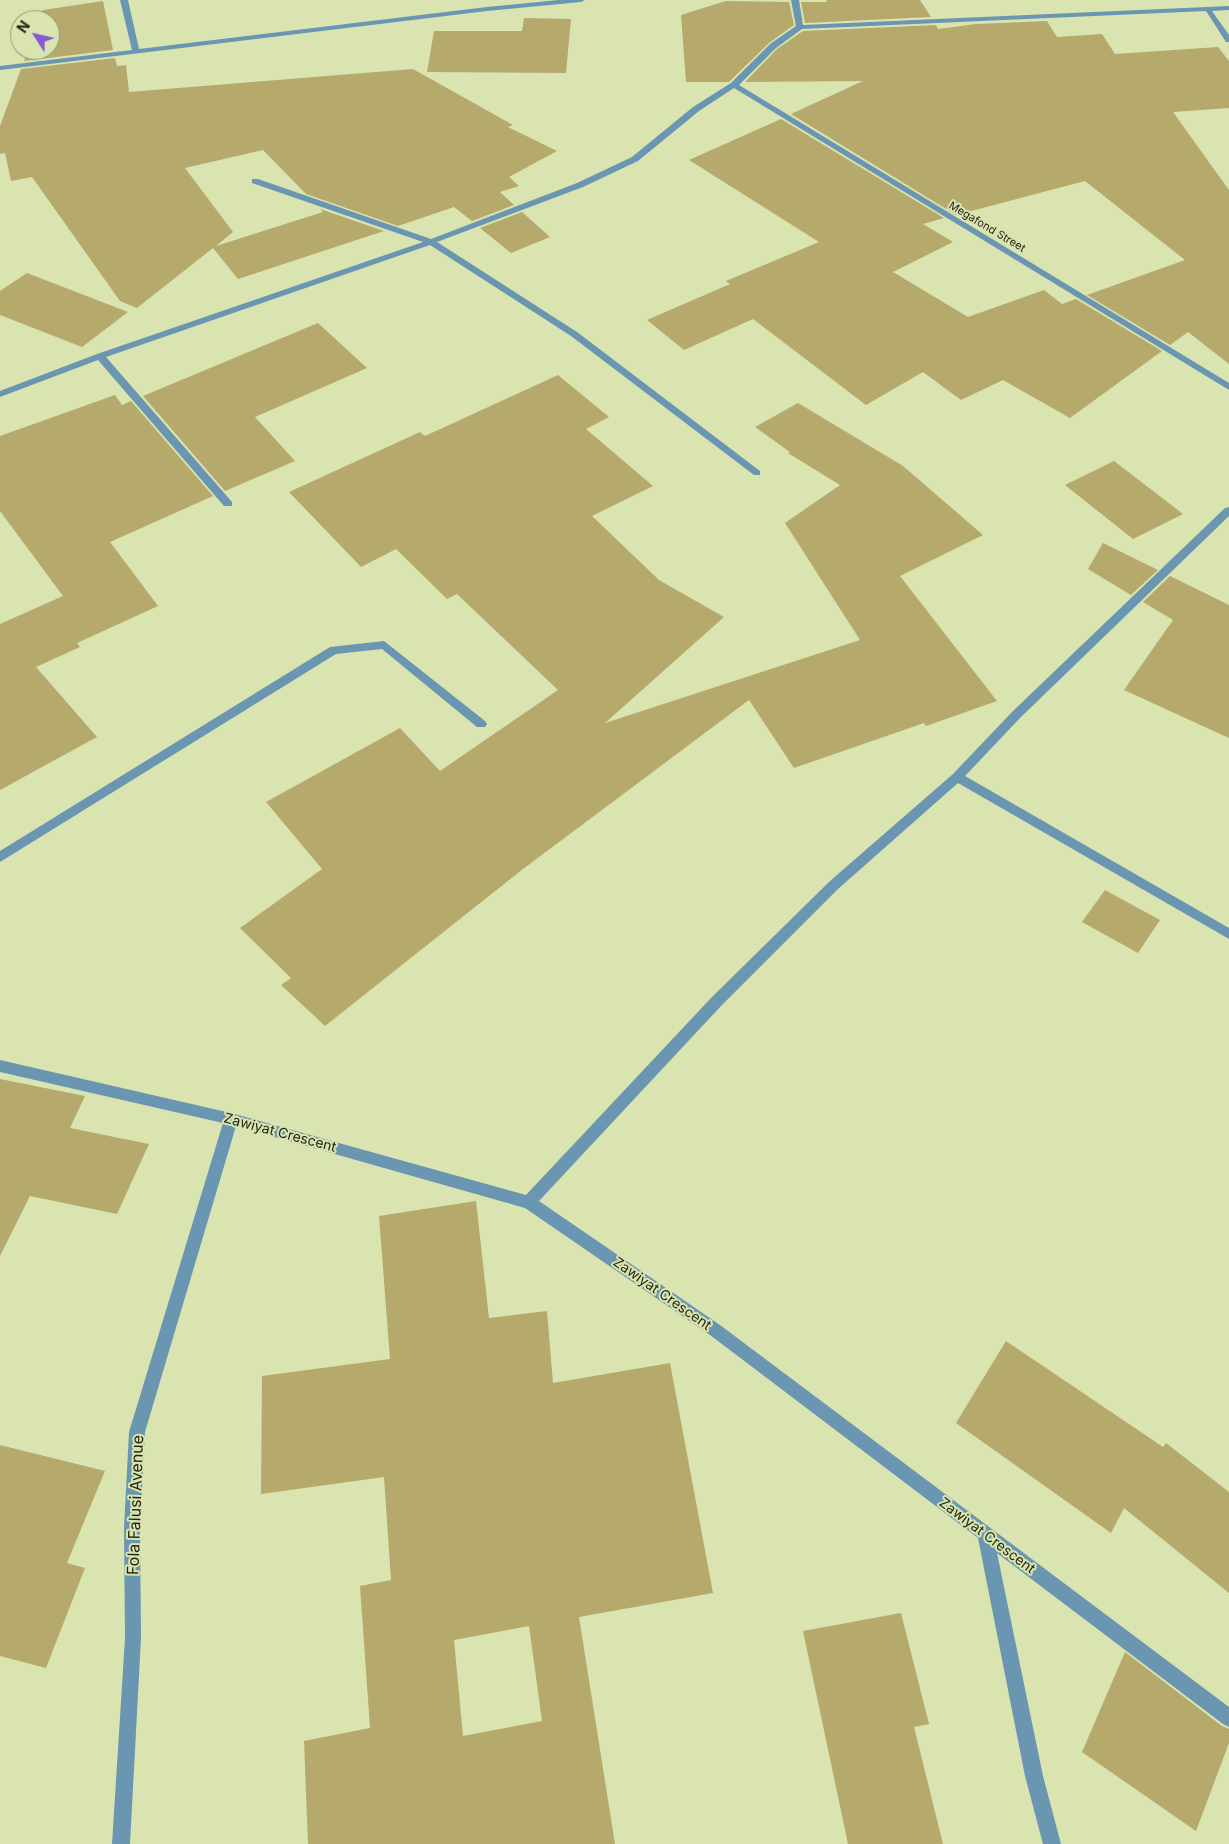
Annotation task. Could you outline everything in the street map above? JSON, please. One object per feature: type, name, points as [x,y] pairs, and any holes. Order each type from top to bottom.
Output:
[{"type":"street","points":[[124,0],[136,51]]},
{"type":"street","points":[[482,0],[487,9]]},
{"type":"street","points":[[0,68],[487,9],[581,0]]},
{"type":"street","points":[[795,0],[800,28]]},
{"type":"street","points":[[0,394],[100,356],[431,242],[580,185],[635,159],[696,109],[734,85],[773,46],[800,28],[1209,11],[1229,8]]},
{"type":"street","points":[[1209,11],[1229,40]]},
{"type":"street","name":"Megafond Street","points":[[734,85],[1229,387]]},
{"type":"street","points":[[255,181],[431,242],[574,334],[757,473]]},
{"type":"street","points":[[100,356],[228,504]]},
{"type":"street","points":[[530,1202],[723,995],[834,885],[957,777],[1017,714],[1229,510]]},
{"type":"street","points":[[0,857],[334,650],[384,645],[481,724]]},
{"type":"street","points":[[957,777],[1229,934]]},
{"type":"street","name":"Zawiyat Crescent","points":[[0,1066],[231,1119],[530,1202],[715,1330],[1229,1718]]},
{"type":"street","name":"Fola Falusi Avenue","points":[[121,1844],[133,1638],[132,1528],[137,1432],[231,1119]]},
{"type":"street","points":[[985,1534],[1034,1776],[1052,1844]]},
{"type":"building","points":[[826,0],[920,0],[931,17],[805,23],[801,2],[827,2]]},
{"type":"building","points":[[103,1],[113,50],[60,57],[60,10],[43,10]]},
{"type":"building","points":[[726,1],[789,2],[794,25],[769,43],[729,82],[686,82],[681,15]]},
{"type":"building","points":[[524,18],[571,19],[566,73],[427,72],[434,31],[522,31]]},
{"type":"building","points":[[1047,21],[1057,37],[1102,34],[1115,54],[1218,47],[1229,61],[1229,108],[1173,112],[1229,190],[1229,364],[1188,332],[1170,345],[1087,295],[1185,260],[1085,181],[956,215],[791,114],[863,81],[745,82],[777,49],[803,31],[936,25],[938,29],[976,24]]},
{"type":"building","points":[[115,58],[117,66],[126,65],[129,92],[413,69],[513,125],[508,127],[557,151],[509,177],[519,186],[500,192],[514,205],[472,221],[454,207],[398,226],[306,194],[263,150],[185,168],[233,232],[216,246],[323,212],[320,209],[384,231],[238,279],[213,248],[137,308],[120,301],[32,177],[11,181],[5,153],[0,154],[0,126],[21,69]]},
{"type":"building","points":[[781,119],[944,218],[923,224],[953,242],[893,272],[968,317],[1044,290],[1062,304],[1076,299],[1162,351],[1070,418],[1003,380],[961,400],[923,372],[866,405],[753,319],[684,350],[647,320],[730,284],[726,281],[819,242],[689,160]]},
{"type":"building","points":[[522,212],[550,237],[511,253],[480,228]]},
{"type":"building","points":[[27,273],[128,312],[82,347],[0,315],[0,291]]},
{"type":"building","points":[[318,323],[367,368],[255,417],[295,461],[225,491],[143,396]]},
{"type":"building","points":[[558,375],[609,417],[586,429],[653,486],[592,516],[659,580],[724,617],[605,723],[860,640],[785,523],[840,485],[788,453],[790,452],[755,427],[798,403],[903,466],[983,535],[900,576],[997,701],[926,726],[924,723],[794,768],[749,700],[523,869],[325,1026],[281,985],[291,978],[240,928],[322,869],[266,802],[400,728],[440,771],[558,690],[457,594],[447,599],[396,549],[361,567],[289,492],[420,432],[425,436]]},
{"type":"building","points":[[115,395],[122,405],[131,401],[213,496],[110,542],[158,606],[77,643],[80,647],[36,667],[97,737],[0,790],[0,624],[63,596],[0,511],[0,436]]},
{"type":"building","points":[[1114,461],[1183,514],[1133,539],[1065,485]]},
{"type":"building","points":[[1103,543],[1158,570],[1131,595],[1088,569]]},
{"type":"building","points":[[1170,576],[1229,605],[1229,738],[1124,690],[1173,620],[1143,602]]},
{"type":"building","points":[[1105,890],[1160,920],[1138,953],[1082,922]]},
{"type":"building","points":[[0,1079],[85,1096],[70,1128],[149,1144],[117,1214],[30,1196],[0,1256]]},
{"type":"building","points":[[476,1201],[489,1318],[547,1311],[553,1383],[670,1363],[713,1593],[579,1617],[615,1844],[308,1844],[304,1741],[370,1728],[360,1586],[391,1580],[384,1477],[261,1494],[262,1376],[390,1359],[379,1216]],"holes":[[[529,1626],[542,1721],[463,1736],[454,1640]]]},
{"type":"building","points":[[1006,1341],[1163,1447],[1166,1443],[1229,1492],[1229,1593],[1124,1508],[1111,1533],[956,1423]]},
{"type":"building","points":[[0,1445],[105,1471],[67,1563],[85,1568],[46,1668],[0,1656]]},
{"type":"building","points":[[901,1613],[929,1724],[914,1727],[943,1844],[848,1844],[803,1631]]},
{"type":"building","points":[[1125,1652],[1222,1726],[1229,1729],[1229,1743],[1196,1831],[1082,1752]]}]
